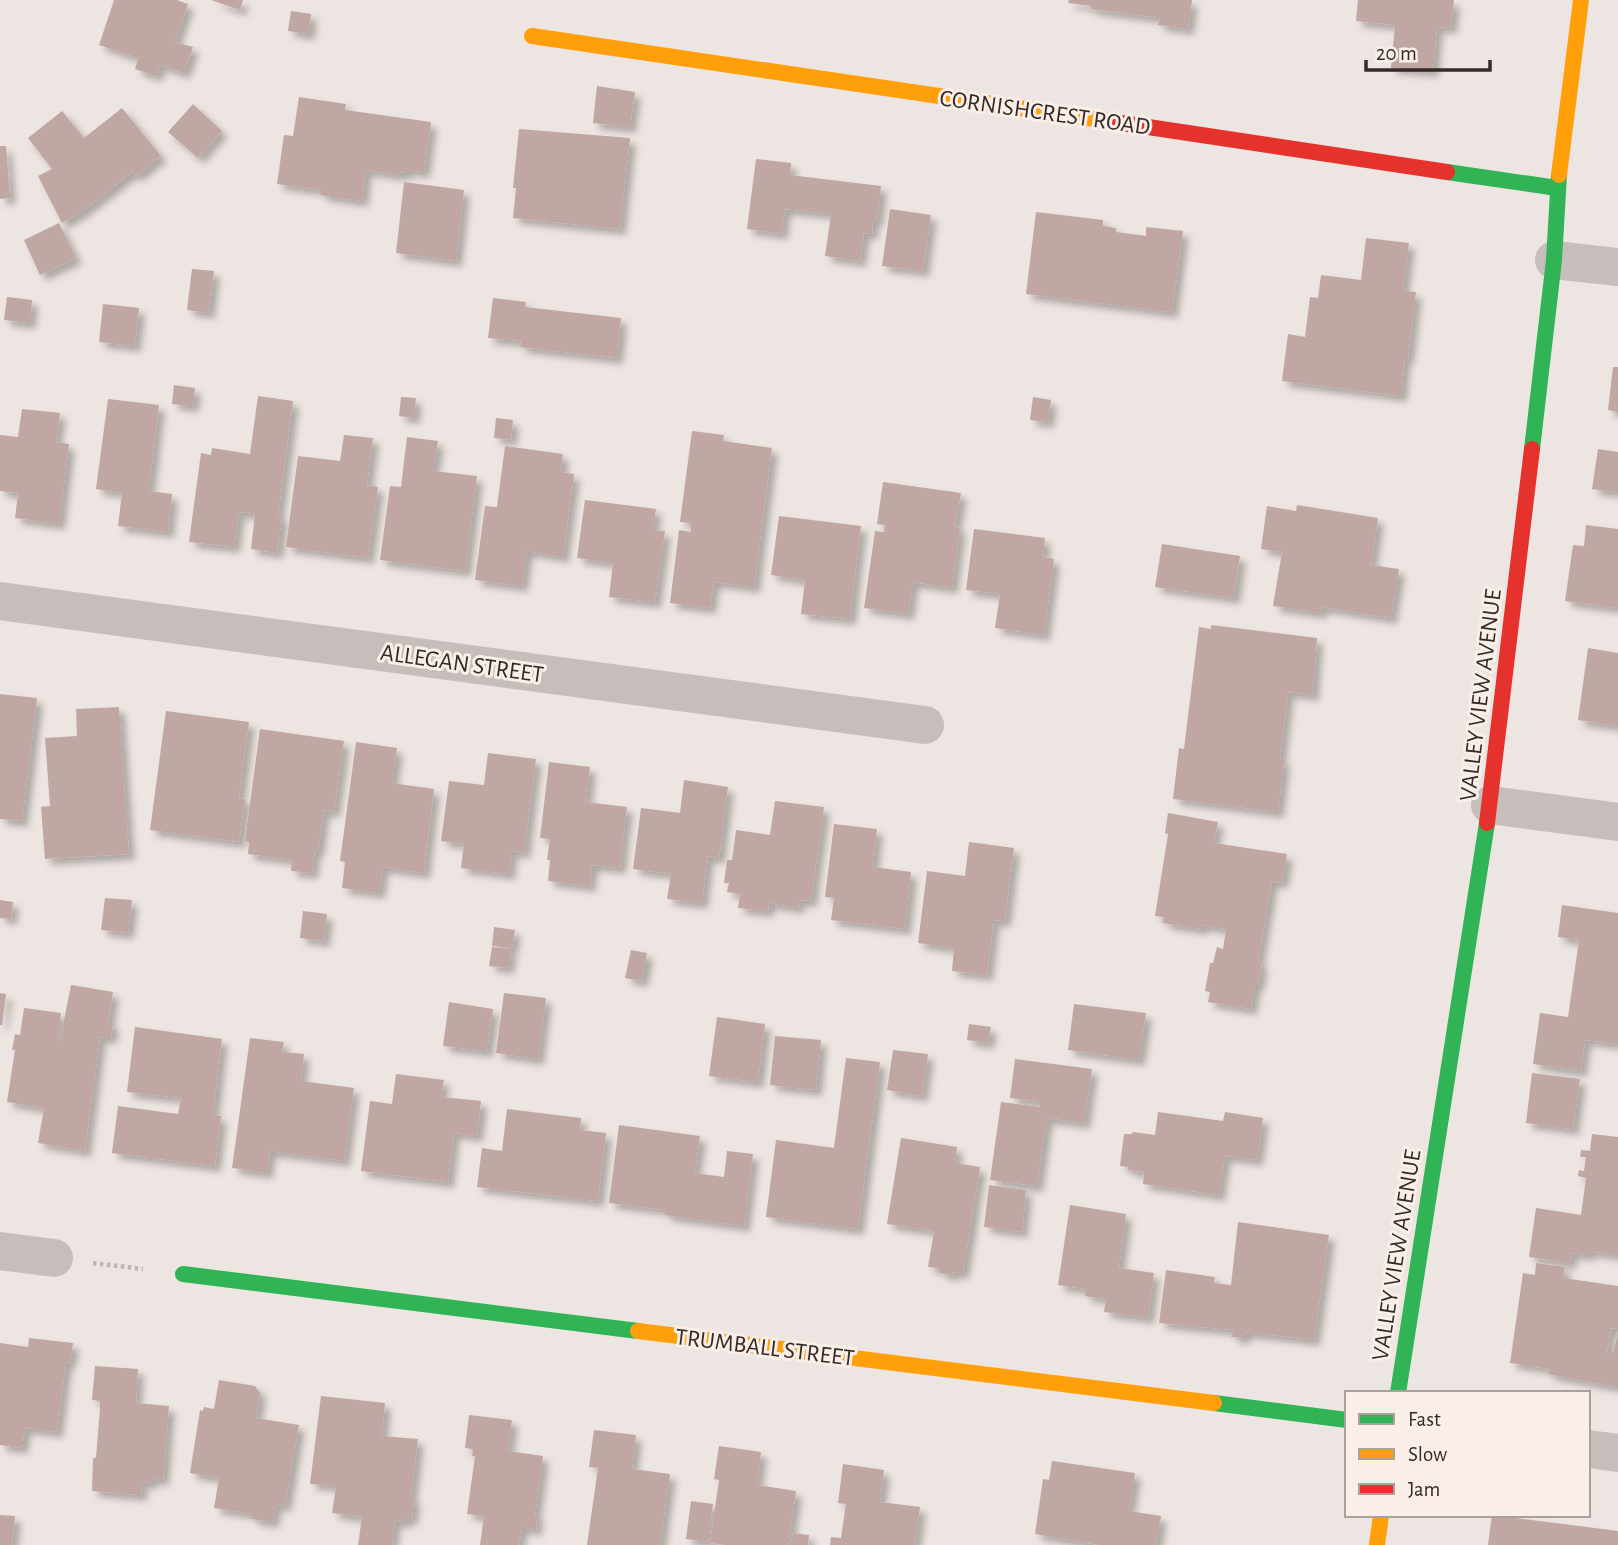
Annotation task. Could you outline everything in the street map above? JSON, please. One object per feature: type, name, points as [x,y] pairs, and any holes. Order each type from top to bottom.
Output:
[{"type":"street","name":"VALLEY VIEW AVENUE","points":[[1398,1391],[1490,805],[1554,261],[1557,188],[1581,0]]},
{"type":"street","name":"CORNISHCREST ROAD","points":[[532,36],[1557,188]]},
{"type":"street","points":[[1554,261],[1618,267]]},
{"type":"street","name":"ALLEGAN STREET","points":[[0,601],[925,725]]},
{"type":"street","points":[[1490,805],[1618,822]]},
{"type":"street","points":[[0,1251],[54,1258]]},
{"type":"street","name":"TRUMBALL STREET","points":[[183,1274],[1345,1420]]},
{"type":"street","points":[[1590,1450],[1618,1453]]},
{"type":"street","points":[[1377,1545],[1381,1517]]},
{"type":"path","points":[[54,1258],[183,1274]]},
{"type":"building","points":[[114,0],[177,0],[188,4],[175,42],[193,47],[184,73],[160,65],[156,76],[135,69],[138,58],[99,45]]},
{"type":"building","points":[[211,0],[243,0],[240,10]]},
{"type":"building","points":[[1069,0],[1192,0],[1188,29],[1158,25],[1160,18],[1091,9],[1091,6],[1068,3]]},
{"type":"building","points":[[1358,0],[1454,0],[1451,28],[1437,27],[1433,71],[1391,68],[1395,25],[1356,21]]},
{"type":"building","points":[[291,11],[311,14],[309,34],[288,31]]},
{"type":"building","points":[[597,86],[635,92],[630,127],[593,123]]},
{"type":"building","points":[[299,97],[346,104],[345,110],[431,122],[424,172],[407,170],[407,173],[400,172],[400,175],[366,170],[362,201],[321,195],[321,190],[277,184],[284,135],[293,136]]},
{"type":"building","points":[[193,104],[222,131],[198,158],[168,132]]},
{"type":"building","points":[[122,108],[161,156],[136,176],[132,172],[84,210],[62,223],[38,176],[52,169],[28,138],[62,111],[84,138]]},
{"type":"building","points":[[519,129],[630,138],[620,229],[513,218]]},
{"type":"building","points":[[0,146],[6,146],[10,198],[0,199]]},
{"type":"building","points":[[756,159],[791,163],[790,175],[881,186],[877,221],[873,220],[872,234],[864,233],[860,261],[825,256],[831,214],[785,209],[782,234],[747,229]]},
{"type":"building","points":[[404,182],[464,190],[456,261],[396,253]]},
{"type":"building","points":[[890,209],[931,215],[923,271],[882,266]]},
{"type":"building","points":[[1036,212],[1103,220],[1103,226],[1116,228],[1116,232],[1146,236],[1146,227],[1183,231],[1172,312],[1026,294]]},
{"type":"building","points":[[59,223],[76,258],[40,275],[24,240]]},
{"type":"building","points":[[1366,238],[1409,243],[1403,291],[1416,292],[1401,396],[1282,381],[1288,334],[1305,337],[1310,297],[1318,298],[1321,275],[1361,280]]},
{"type":"building","points":[[192,269],[214,271],[209,313],[187,310]]},
{"type":"building","points":[[7,297],[32,300],[30,323],[4,320]]},
{"type":"building","points":[[493,298],[526,302],[525,307],[621,318],[617,358],[520,347],[521,341],[488,338]]},
{"type":"building","points":[[103,304],[139,308],[135,346],[99,342]]},
{"type":"building","points":[[1613,367],[1618,367],[1618,412],[1608,410]]},
{"type":"building","points":[[174,385],[195,388],[193,406],[172,404]]},
{"type":"building","points":[[258,396],[293,401],[278,516],[282,517],[277,553],[251,549],[255,514],[239,512],[234,547],[189,542],[201,453],[211,455],[212,448],[250,454]]},
{"type":"building","points":[[401,397],[416,398],[414,418],[399,416]]},
{"type":"building","points":[[1033,397],[1051,400],[1048,422],[1030,420]]},
{"type":"building","points":[[108,399],[159,405],[149,491],[172,494],[168,532],[118,526],[122,493],[96,489]]},
{"type":"building","points":[[22,409],[60,413],[56,442],[69,444],[59,524],[15,518],[18,493],[0,491],[0,435],[18,437]]},
{"type":"building","points":[[496,418],[513,420],[511,440],[494,438]]},
{"type":"building","points":[[692,431],[724,435],[723,441],[772,448],[754,587],[714,582],[710,608],[670,603],[679,530],[691,532],[691,523],[680,522]]},
{"type":"building","points":[[344,435],[373,438],[367,485],[378,487],[368,558],[286,547],[298,456],[340,461]]},
{"type":"building","points":[[407,437],[438,441],[433,471],[477,476],[465,571],[380,560],[390,486],[401,487]]},
{"type":"building","points":[[505,446],[563,454],[561,472],[574,474],[563,557],[527,551],[522,586],[475,580],[485,506],[497,507]]},
{"type":"building","points":[[1598,449],[1618,452],[1618,492],[1592,489]]},
{"type":"building","points":[[883,482],[961,493],[955,527],[960,528],[952,588],[913,582],[908,614],[864,608],[875,531],[884,532],[885,525],[877,524]]},
{"type":"building","points":[[585,500],[656,509],[653,530],[665,531],[655,602],[609,597],[613,563],[577,558]]},
{"type":"building","points":[[1297,505],[1378,518],[1371,565],[1399,569],[1391,618],[1322,607],[1321,613],[1273,606],[1282,552],[1261,549],[1267,506],[1296,511]]},
{"type":"building","points":[[779,516],[861,526],[850,619],[801,614],[805,580],[771,575]]},
{"type":"building","points":[[1586,525],[1618,529],[1618,608],[1565,601],[1573,545],[1584,546]]},
{"type":"building","points":[[974,529],[1045,538],[1043,557],[1054,559],[1044,635],[995,628],[1000,594],[966,590]]},
{"type":"building","points":[[1162,544],[1240,556],[1234,598],[1155,587]]},
{"type":"building","points":[[1211,625],[1317,638],[1313,695],[1288,692],[1280,760],[1284,760],[1278,812],[1173,799],[1179,748],[1184,749],[1199,627],[1211,629]]},
{"type":"building","points":[[1588,648],[1618,653],[1618,726],[1578,720]]},
{"type":"building","points":[[0,694],[37,698],[22,821],[0,819]]},
{"type":"building","points":[[119,707],[129,854],[45,859],[41,807],[50,806],[45,738],[77,736],[76,709]]},
{"type":"building","points":[[166,711],[249,722],[239,798],[245,799],[239,842],[150,830]]},
{"type":"building","points":[[260,729],[344,741],[334,812],[324,810],[312,873],[291,871],[292,860],[248,854],[249,842],[245,841]]},
{"type":"building","points":[[356,742],[397,748],[392,783],[434,789],[424,873],[383,867],[379,893],[342,888],[345,862],[340,861]]},
{"type":"building","points":[[488,753],[536,759],[524,853],[512,851],[509,874],[461,868],[464,844],[441,841],[449,781],[484,785]]},
{"type":"building","points":[[549,762],[590,767],[586,802],[627,807],[620,868],[592,865],[590,886],[548,881],[550,839],[540,838]]},
{"type":"building","points":[[684,780],[728,787],[719,858],[708,856],[702,903],[667,899],[671,874],[633,869],[641,808],[680,813]]},
{"type":"building","points":[[775,801],[824,807],[811,901],[799,900],[798,908],[769,903],[768,911],[738,908],[740,894],[727,892],[729,883],[724,883],[727,860],[732,860],[736,830],[770,835]]},
{"type":"building","points":[[1168,813],[1218,822],[1214,843],[1287,854],[1282,883],[1272,881],[1258,962],[1262,963],[1251,1009],[1208,1002],[1210,992],[1205,991],[1210,963],[1213,963],[1217,947],[1223,949],[1226,929],[1202,925],[1202,929],[1163,923],[1164,917],[1155,916],[1168,834],[1165,833]]},
{"type":"building","points":[[834,824],[877,829],[873,867],[911,872],[905,929],[831,920],[834,898],[825,897]]},
{"type":"building","points":[[969,842],[1014,848],[1005,921],[994,920],[987,975],[952,971],[954,948],[918,943],[927,871],[965,876]]},
{"type":"building","points":[[105,898],[132,900],[128,933],[101,930]]},
{"type":"building","points":[[0,900],[13,902],[11,919],[0,918]]},
{"type":"building","points":[[1562,905],[1618,913],[1618,1044],[1585,1040],[1581,1071],[1533,1064],[1540,1013],[1568,1017],[1579,940],[1558,937]]},
{"type":"building","points":[[303,911],[327,914],[324,941],[300,938]]},
{"type":"building","points":[[494,927],[515,930],[512,948],[492,946]]},
{"type":"building","points":[[492,947],[511,949],[508,968],[489,966]]},
{"type":"building","points":[[631,950],[647,953],[642,981],[625,978]]},
{"type":"building","points":[[71,985],[113,992],[108,1023],[113,1023],[111,1038],[100,1037],[85,1151],[38,1143],[44,1108],[7,1102],[15,1050],[12,1050],[15,1034],[20,1035],[24,1008],[61,1013],[57,1041],[60,1041]]},
{"type":"building","points":[[0,993],[6,994],[2,1025],[0,1025]]},
{"type":"building","points":[[504,993],[546,998],[538,1059],[496,1053]]},
{"type":"building","points":[[449,1002],[493,1009],[487,1051],[443,1046]]},
{"type":"building","points":[[1074,1004],[1146,1013],[1139,1060],[1068,1050]]},
{"type":"building","points":[[717,1017],[765,1024],[758,1082],[709,1076]]},
{"type":"building","points":[[969,1024],[991,1027],[988,1043],[967,1040]]},
{"type":"building","points":[[135,1027],[222,1039],[213,1115],[221,1116],[215,1166],[112,1153],[118,1106],[178,1114],[181,1098],[127,1092]]},
{"type":"building","points":[[775,1036],[821,1040],[816,1090],[770,1085]]},
{"type":"building","points":[[250,1038],[284,1042],[282,1052],[304,1054],[301,1081],[354,1088],[344,1161],[270,1151],[267,1173],[232,1168]]},
{"type":"building","points":[[893,1050],[928,1054],[922,1096],[887,1090]]},
{"type":"building","points":[[846,1058],[880,1062],[858,1229],[766,1217],[776,1140],[834,1148]]},
{"type":"building","points":[[1015,1059],[1092,1069],[1084,1123],[1047,1118],[1037,1186],[990,1180],[1001,1102],[1040,1107],[1040,1102],[1010,1098]]},
{"type":"building","points":[[1532,1073],[1580,1079],[1573,1129],[1526,1123]]},
{"type":"building","points":[[396,1074],[444,1080],[441,1097],[481,1101],[477,1136],[454,1133],[448,1182],[361,1171],[370,1101],[392,1104]]},
{"type":"building","points":[[507,1109],[581,1118],[580,1130],[606,1133],[598,1201],[477,1187],[482,1148],[502,1151]]},
{"type":"building","points":[[1158,1112],[1223,1121],[1225,1112],[1263,1118],[1257,1160],[1225,1156],[1219,1195],[1143,1184],[1144,1172],[1120,1166],[1124,1134],[1133,1132],[1155,1135]]},
{"type":"building","points":[[619,1125],[700,1136],[695,1173],[724,1177],[727,1151],[753,1154],[744,1226],[665,1215],[665,1210],[609,1203]]},
{"type":"building","points":[[1592,1134],[1618,1137],[1618,1255],[1589,1251],[1588,1255],[1572,1253],[1570,1263],[1529,1257],[1536,1208],[1581,1215],[1586,1178],[1578,1176],[1579,1170],[1584,1171],[1586,1157],[1580,1157],[1581,1150],[1590,1151]]},
{"type":"building","points":[[901,1138],[957,1147],[955,1163],[980,1167],[963,1273],[940,1273],[940,1268],[928,1267],[934,1231],[887,1224]]},
{"type":"building","points":[[989,1185],[1026,1190],[1022,1232],[984,1227]]},
{"type":"building","points":[[1070,1205],[1126,1214],[1119,1268],[1154,1273],[1148,1318],[1104,1312],[1106,1299],[1085,1296],[1086,1289],[1058,1285]]},
{"type":"building","points":[[1238,1222],[1329,1235],[1314,1340],[1245,1332],[1245,1338],[1231,1337],[1233,1330],[1159,1323],[1166,1270],[1215,1277],[1214,1283],[1231,1285]]},
{"type":"building","points":[[1536,1263],[1565,1267],[1563,1278],[1618,1286],[1618,1329],[1611,1328],[1607,1353],[1613,1353],[1618,1332],[1618,1387],[1548,1374],[1549,1369],[1510,1363],[1523,1273],[1535,1275]]},
{"type":"building","points":[[29,1338],[73,1343],[70,1363],[66,1362],[57,1432],[25,1428],[22,1448],[0,1445],[0,1343],[28,1347]]},
{"type":"building","points":[[95,1366],[138,1369],[136,1403],[169,1406],[163,1480],[152,1478],[152,1483],[142,1482],[141,1495],[92,1491],[93,1458],[96,1458],[100,1408],[100,1401],[92,1400]]},
{"type":"building","points":[[219,1380],[255,1386],[260,1393],[256,1418],[299,1425],[285,1506],[276,1504],[273,1522],[252,1519],[252,1514],[214,1508],[219,1478],[190,1473],[200,1410],[203,1411],[204,1407],[214,1409]]},
{"type":"building","points":[[321,1396],[385,1403],[382,1436],[418,1439],[411,1498],[414,1498],[412,1519],[406,1518],[405,1522],[395,1521],[392,1545],[358,1545],[362,1517],[332,1513],[336,1486],[310,1484]]},
{"type":"building","points":[[469,1415],[512,1420],[508,1451],[543,1456],[535,1515],[536,1530],[522,1527],[519,1545],[480,1545],[484,1516],[467,1514],[475,1456],[472,1456],[473,1449],[465,1448]]},
{"type":"building","points":[[594,1430],[636,1435],[632,1469],[670,1474],[660,1545],[587,1545],[598,1468],[589,1467]]},
{"type":"building","points":[[719,1446],[761,1452],[757,1485],[796,1491],[788,1545],[710,1543],[719,1480],[714,1479]]},
{"type":"building","points":[[1052,1461],[1135,1473],[1129,1511],[1161,1516],[1156,1545],[1099,1545],[1035,1534],[1043,1479],[1049,1480]]},
{"type":"building","points":[[843,1464],[884,1470],[880,1502],[920,1507],[915,1545],[830,1545],[831,1537],[841,1538],[846,1504],[838,1503]]},
{"type":"building","points":[[691,1501],[713,1504],[708,1542],[686,1539]]},
{"type":"building","points":[[0,1515],[15,1516],[12,1545],[0,1545]]},
{"type":"building","points":[[1492,1517],[1618,1531],[1618,1545],[1488,1545]]},
{"type":"building","points":[[793,1533],[809,1535],[808,1545],[791,1545]]},
{"type":"traffic: fast","points":[[1447,172],[1557,188]]},
{"type":"traffic: fast","points":[[1532,449],[1554,260],[1559,175]]},
{"type":"traffic: fast","points":[[1398,1391],[1487,823]]},
{"type":"traffic: fast","points":[[183,1274],[638,1331]]},
{"type":"traffic: fast","points":[[1214,1403],[1345,1420]]},
{"type":"traffic: slow","points":[[1559,175],[1581,0]]},
{"type":"traffic: slow","points":[[532,36],[1115,122]]},
{"type":"traffic: slow","points":[[638,1331],[1214,1403]]},
{"type":"traffic: slow","points":[[1377,1545],[1381,1517]]},
{"type":"traffic: jam","points":[[1115,122],[1447,172]]},
{"type":"traffic: jam","points":[[1487,823],[1532,449]]}]
